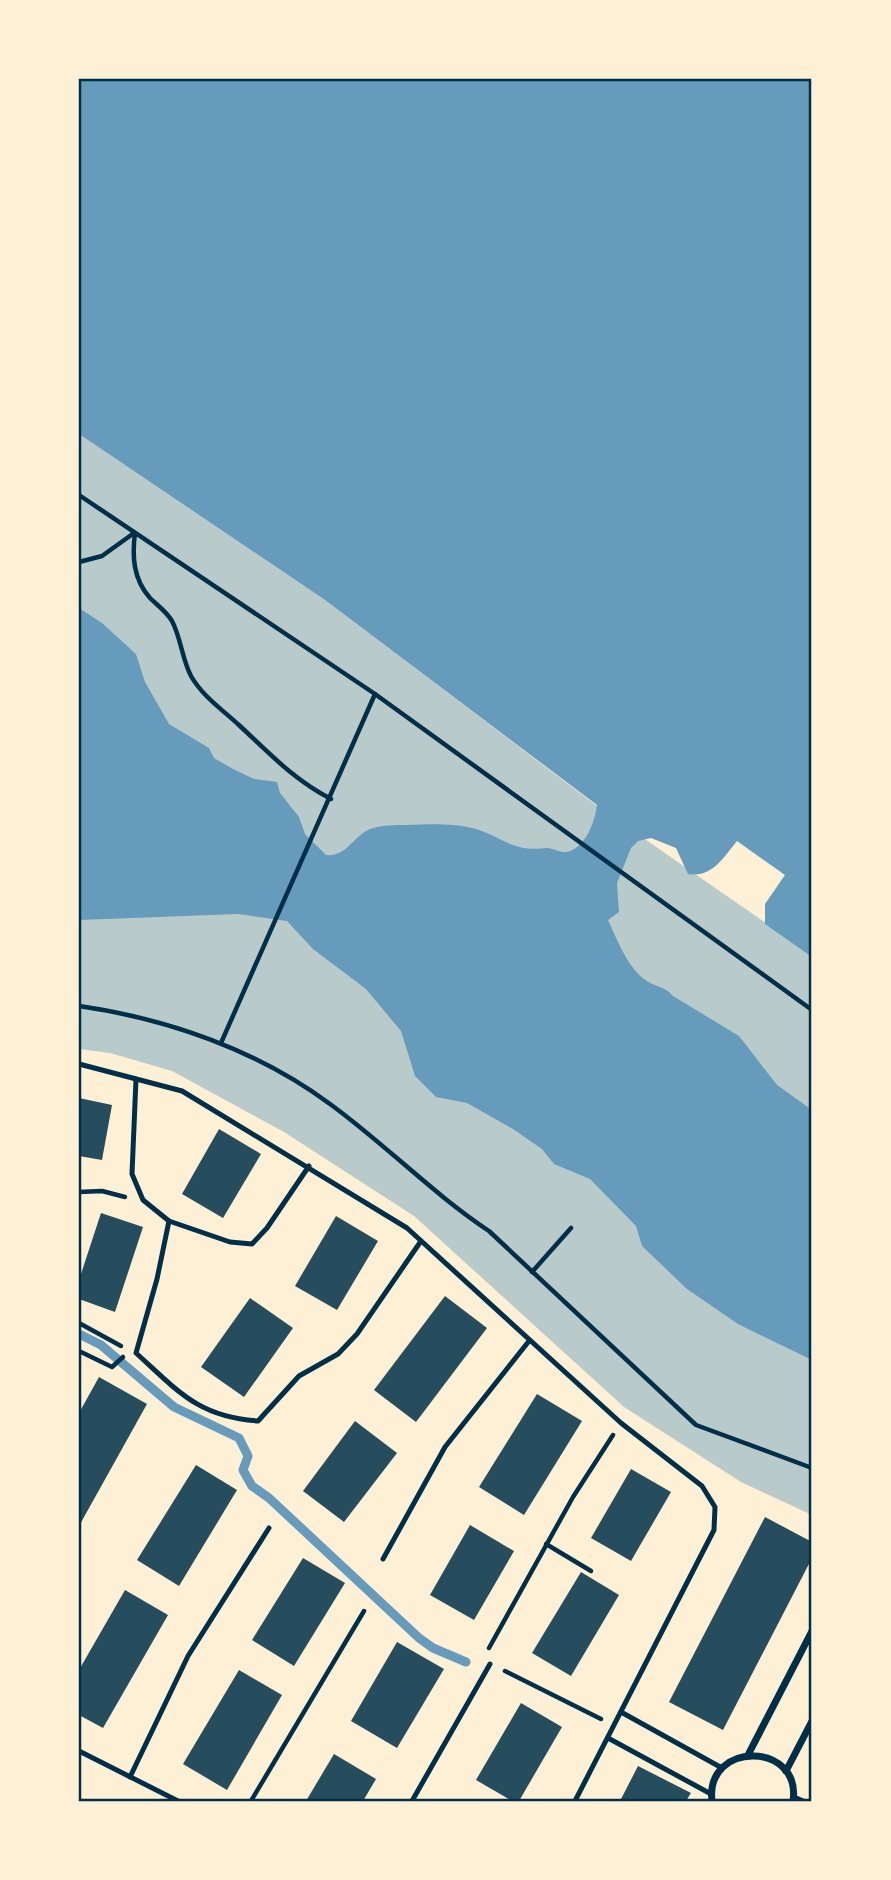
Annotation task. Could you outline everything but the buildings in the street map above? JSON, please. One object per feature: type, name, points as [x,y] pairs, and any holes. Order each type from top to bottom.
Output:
[{"type":"street","points":[[748,1755],[812,1631]]},
{"type":"street","points":[[786,1771],[812,1721]]},
{"type":"street","points":[[711,1798],[722,1768],[748,1755],[762,1756],[786,1771],[794,1799]]},
{"type":"lane","points":[[79,1064],[182,1091],[407,1228],[621,1423],[702,1486],[716,1507],[714,1530],[703,1557],[575,1801]]},
{"type":"lane","points":[[136,1079],[132,1174],[143,1200],[169,1221],[230,1242],[251,1244],[267,1227],[309,1166]]},
{"type":"lane","points":[[169,1221],[157,1279],[136,1353],[194,1405],[231,1419],[258,1421],[299,1376],[338,1354],[357,1334],[421,1241]]},
{"type":"lane","points":[[383,1559],[445,1447],[529,1341]]},
{"type":"lane","points":[[130,1777],[188,1656],[268,1528]]},
{"type":"lane","points":[[412,1801],[470,1693],[490,1664]]},
{"type":"lane","points":[[621,1712],[722,1768]]},
{"type":"lane","points":[[608,1738],[711,1798]]},
{"type":"lane","points":[[79,1751],[178,1801]]},
{"type":"lane","points":[[794,1799],[803,1801]]},
{"type":"path","points":[[79,495],[375,694],[812,1010]]},
{"type":"path","points":[[79,562],[102,556],[135,533]]},
{"type":"path","points":[[135,533],[134,571],[148,596],[166,612],[175,627],[181,653],[192,677],[206,697],[303,784],[331,799]]},
{"type":"path","points":[[221,1043],[331,799],[375,694]]},
{"type":"path","points":[[79,1006],[131,1014],[221,1043],[268,1066],[330,1103],[455,1208],[489,1231],[696,1425],[812,1468]]},
{"type":"path","points":[[79,1192],[102,1191],[143,1200]]},
{"type":"path","points":[[532,1272],[571,1228]]},
{"type":"path","points":[[79,1324],[136,1353]]},
{"type":"path","points":[[79,1352],[112,1367]]},
{"type":"path","points":[[614,1725],[490,1664],[489,1643],[621,1423]]},
{"type":"path","points":[[546,1544],[591,1571]]},
{"type":"path","points":[[251,1801],[364,1611]]},
{"type":"shaded area","points":[[79,434],[325,600],[597,806],[812,955],[812,1515],[741,1482],[624,1407],[414,1216],[284,1132],[172,1071],[110,1053],[79,1049]]},
{"type":"water","points":[[79,79],[812,79],[812,957],[765,924],[765,904],[785,875],[737,841],[710,870],[688,874],[676,848],[651,838],[638,841],[631,848],[617,883],[619,912],[608,920],[623,952],[638,974],[739,1036],[777,1085],[812,1110],[812,1360],[738,1324],[687,1289],[642,1246],[636,1226],[590,1179],[554,1164],[542,1149],[467,1103],[436,1097],[415,1076],[401,1031],[366,989],[313,949],[287,921],[238,914],[79,920],[79,608],[102,623],[136,654],[145,682],[169,724],[209,748],[214,758],[233,769],[254,779],[277,782],[280,793],[299,817],[305,834],[326,855],[339,853],[364,832],[374,828],[433,824],[476,829],[526,848],[549,848],[567,852],[584,840],[592,826],[597,805],[325,600],[79,434]]},
{"type":"waterway","points":[[79,1334],[101,1345],[174,1407],[239,1438],[248,1456],[243,1470],[252,1486],[269,1498],[419,1638],[433,1648],[466,1662]]}]
